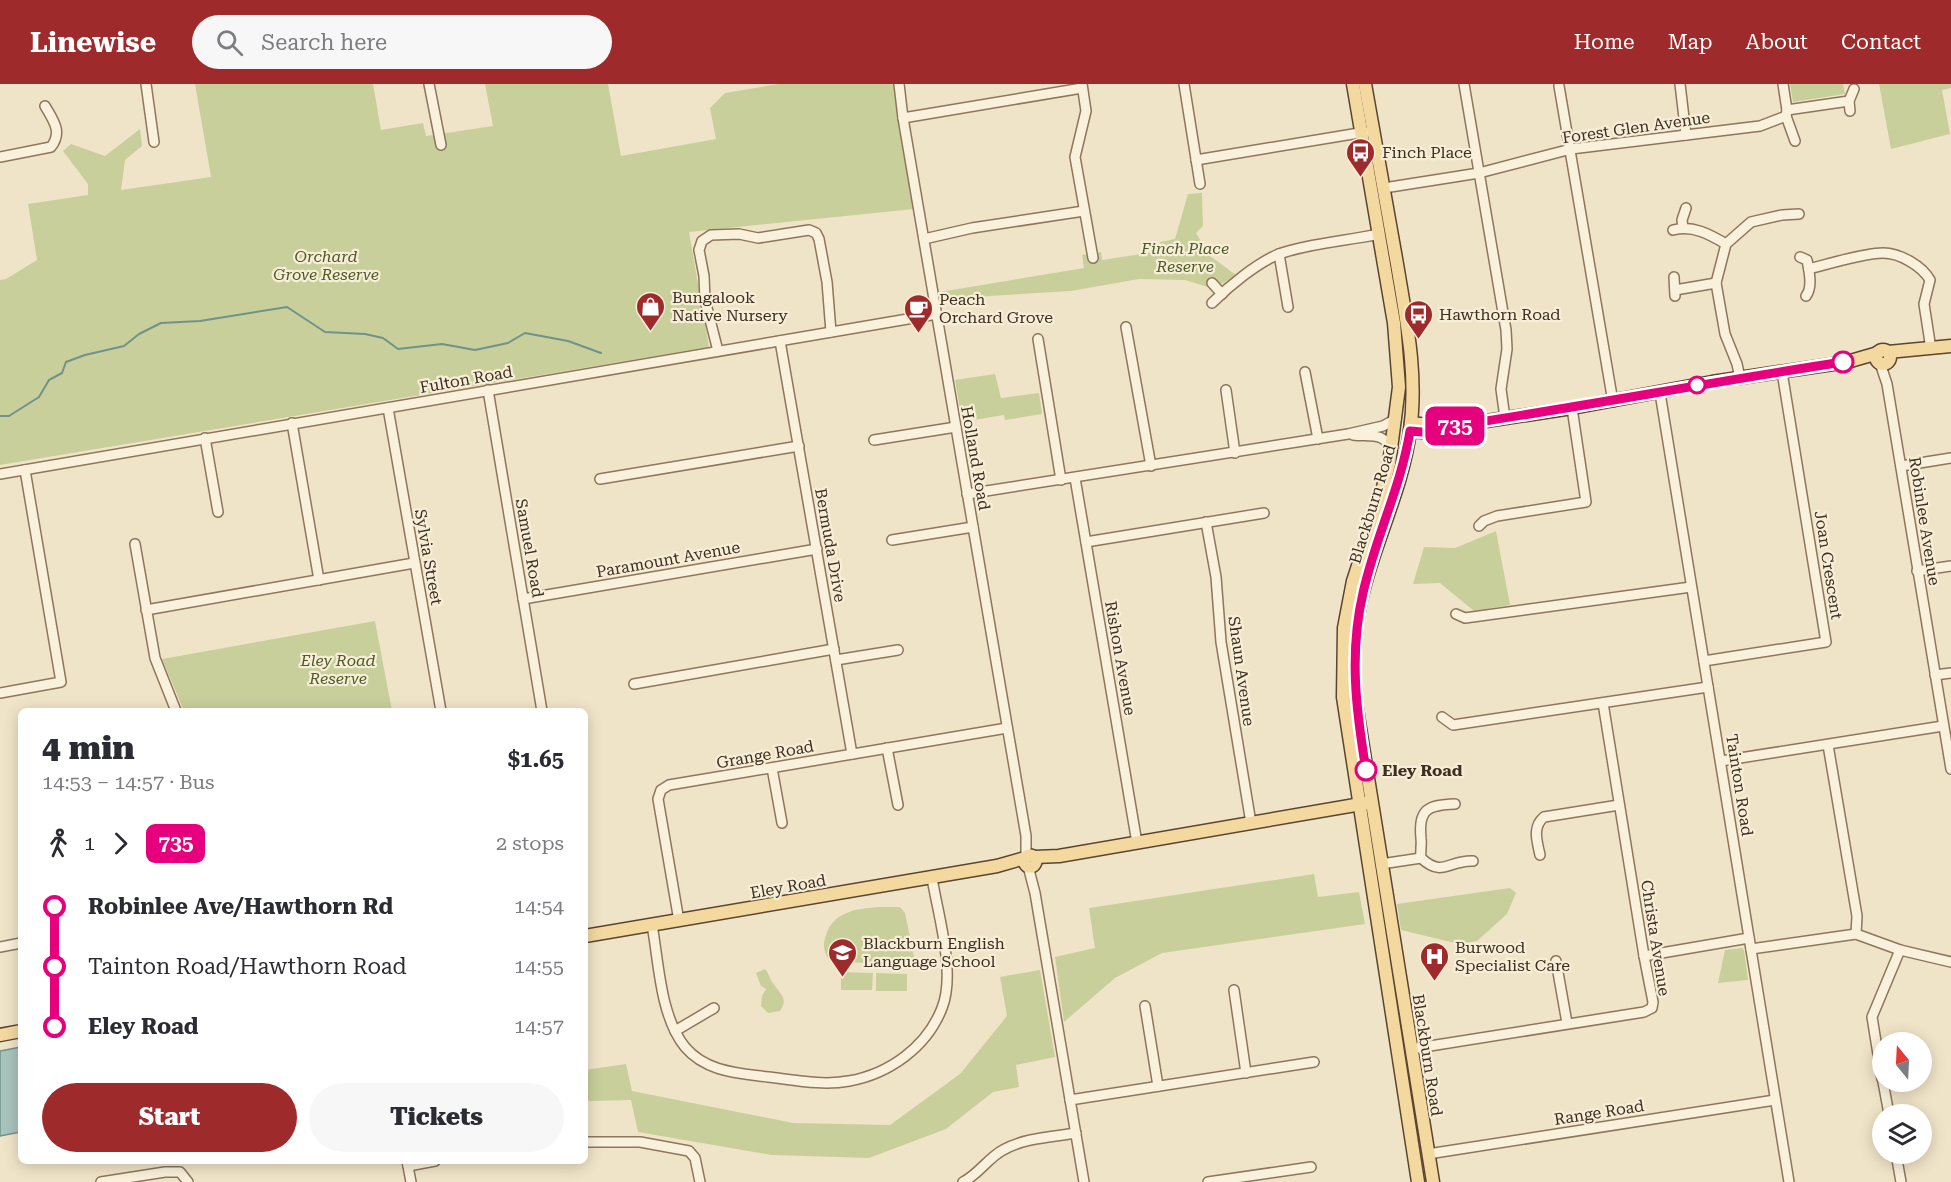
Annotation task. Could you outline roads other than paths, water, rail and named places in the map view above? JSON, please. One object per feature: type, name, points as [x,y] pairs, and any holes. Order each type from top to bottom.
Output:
[{"type":"main road","name":"Blackburn Road","points":[[1353,84],[1384,188],[1411,351],[1413,384],[1404,423],[1392,452],[1374,518],[1353,581],[1342,651],[1345,718],[1381,864],[1405,1050],[1418,1182]]},
{"type":"main road","name":"Blackburn Road","points":[[1365,84],[1368,132],[1380,234],[1396,337],[1404,423],[1402,473],[1363,590],[1355,643],[1356,711],[1365,804],[1405,1050],[1433,1182]]},
{"type":"main road","points":[[1374,518],[1389,482],[1404,423],[1447,427],[1613,402],[1740,378],[1883,359],[1951,346]]},
{"type":"main road","name":"Eley Road","points":[[588,936],[1365,804]]},
{"type":"main road","points":[[0,1035],[18,1032]]},
{"type":"street","points":[[146,84],[154,142]]},
{"type":"street","points":[[429,84],[441,145]]},
{"type":"street","name":"Holland Road","points":[[899,84],[1084,1182]]},
{"type":"street","points":[[1184,84],[1200,184]]},
{"type":"street","points":[[1464,84],[1508,341],[1501,389],[1505,418]]},
{"type":"street","points":[[1680,84],[1686,135]]},
{"type":"street","points":[[1783,84],[1787,113],[1795,141]]},
{"type":"street","points":[[903,118],[1082,86],[1086,111],[1075,157],[1093,258]]},
{"type":"street","points":[[1559,86],[1613,402]]},
{"type":"street","name":"Forest Glen Avenue","points":[[1384,188],[1479,173],[1571,149],[1760,126],[1787,113],[1849,106],[1854,89]]},
{"type":"street","points":[[0,157],[51,147],[58,133],[45,106]]},
{"type":"street","points":[[1196,160],[1368,132]]},
{"type":"street","points":[[1686,208],[1678,229],[1706,232],[1726,244]]},
{"type":"street","points":[[924,239],[972,228],[1084,211]]},
{"type":"street","points":[[1740,378],[1725,334],[1716,283],[1726,244],[1751,222],[1782,215],[1799,214]]},
{"type":"street","points":[[718,351],[705,300],[699,250],[702,241],[711,235],[739,234],[758,238],[809,230],[816,233],[827,282],[831,332]]},
{"type":"street","points":[[1212,303],[1269,259],[1279,254],[1380,234]]},
{"type":"street","points":[[1809,269],[1881,253],[1894,255],[1918,267],[1926,273],[1930,280],[1924,304],[1931,349]]},
{"type":"street","points":[[1279,254],[1288,307]]},
{"type":"street","points":[[1800,257],[1807,260],[1809,269],[1810,290],[1806,296]]},
{"type":"street","points":[[1674,277],[1675,293],[1716,283]]},
{"type":"street","points":[[1212,283],[1222,294]]},
{"type":"street","name":"Fulton Road","points":[[0,474],[937,314]]},
{"type":"street","points":[[1126,327],[1151,466]]},
{"type":"street","points":[[1038,339],[1061,480]]},
{"type":"street","name":"Bermuda Drive","points":[[780,341],[852,754]]},
{"type":"street","name":"Robinlee Avenue","points":[[1883,359],[1951,769]]},
{"type":"street","points":[[1305,372],[1318,439]]},
{"type":"street","name":"Joan Crescent","points":[[1704,661],[1826,642],[1782,372]]},
{"type":"street","name":"Samuel Road","points":[[488,390],[541,708]]},
{"type":"street","points":[[1226,390],[1235,453]]},
{"type":"street","name":"Tainton Road","points":[[1660,393],[1789,1182]]},
{"type":"street","name":"Sylvia Street","points":[[388,408],[440,708]]},
{"type":"street","points":[[1479,526],[1484,521],[1497,516],[1586,502],[1572,408]]},
{"type":"street","points":[[292,423],[319,580]]},
{"type":"street","points":[[967,494],[1235,453],[1404,423]]},
{"type":"street","points":[[874,440],[956,427]]},
{"type":"street","points":[[1348,434],[1379,435],[1388,441],[1392,452]]},
{"type":"street","points":[[205,438],[218,512]]},
{"type":"street","points":[[600,479],[799,446]]},
{"type":"street","points":[[1901,466],[1951,458]]},
{"type":"street","points":[[0,693],[62,682],[25,470]]},
{"type":"street","name":"Rishon Avenue","points":[[1075,478],[1137,843]]},
{"type":"street","points":[[1086,542],[1264,513]]},
{"type":"street","name":"Shaun Avenue","points":[[1206,522],[1216,577],[1221,642],[1251,823]]},
{"type":"street","points":[[892,540],[973,527]]},
{"type":"street","points":[[135,544],[154,658],[175,708]]},
{"type":"street","name":"Paramount Avenue","points":[[523,599],[817,549]]},
{"type":"street","points":[[146,610],[414,563]]},
{"type":"street","points":[[1917,571],[1951,566]]},
{"type":"street","points":[[1455,614],[1466,618],[1691,587]]},
{"type":"street","points":[[634,684],[834,649]]},
{"type":"street","points":[[836,660],[898,650]]},
{"type":"street","points":[[1935,675],[1951,673]]},
{"type":"street","points":[[1442,717],[1453,725],[1708,687]]},
{"type":"street","name":"Christa Avenue","points":[[1405,1050],[1644,1012],[1652,1008],[1653,1002],[1603,703]]},
{"type":"street","points":[[1721,761],[1943,726]]},
{"type":"street","name":"Grange Road","points":[[679,921],[658,799],[661,790],[669,785],[1006,728]]},
{"type":"street","points":[[1828,745],[1857,916],[1856,934]]},
{"type":"street","points":[[887,748],[898,805]]},
{"type":"street","points":[[772,768],[782,823]]},
{"type":"street","points":[[1421,858],[1422,841],[1419,825],[1422,815],[1429,808],[1455,804]]},
{"type":"street","points":[[1540,855],[1536,832],[1539,821],[1544,817],[1619,805]]},
{"type":"street","points":[[1381,864],[1421,858]]},
{"type":"street","points":[[1421,858],[1431,867],[1442,868],[1453,863],[1473,861]]},
{"type":"street","points":[[652,925],[667,1013],[686,1048],[703,1063],[725,1072],[823,1083],[849,1081],[874,1074],[900,1061],[918,1045],[932,1027],[942,1007],[946,983],[946,961],[932,878]]},
{"type":"street","points":[[1752,949],[1856,934],[1900,950],[1951,962]]},
{"type":"street","points":[[1644,956],[1749,938]]},
{"type":"street","points":[[0,946],[18,943]]},
{"type":"street","points":[[1875,1032],[1872,1017],[1900,950]]},
{"type":"street","points":[[1556,961],[1567,1023]]},
{"type":"street","points":[[1234,990],[1246,1073]]},
{"type":"street","points":[[1145,1005],[1158,1086]]},
{"type":"street","points":[[675,1031],[714,1008]]},
{"type":"street","points":[[1070,1100],[1314,1062]]},
{"type":"street","name":"Range Road","points":[[1428,1154],[1775,1100]]},
{"type":"street","points":[[963,1182],[971,1178],[1002,1150],[1024,1142],[1076,1133]]},
{"type":"street","points":[[588,1142],[640,1142],[689,1151],[695,1158],[700,1182]]},
{"type":"street","points":[[408,1164],[411,1182]]},
{"type":"street","points":[[1898,1164],[1901,1182]]},
{"type":"street","points":[[1208,1182],[1311,1167]]},
{"type":"street","points":[[101,1182],[165,1172],[180,1172],[188,1182]]},
{"type":"water","points":[[18,1048],[18,1133],[0,1136],[0,1051]]},
{"type":"waterway","points":[[0,416],[9,416],[39,397],[49,380],[62,373],[66,362],[124,346],[139,334],[161,323],[200,321],[287,307],[325,332],[365,334],[383,338],[398,349],[442,344],[475,350],[508,343],[525,333],[568,341],[601,353]]},
{"type":"place","name":"Finch Place","points":[[1361,178]]},
{"type":"place","name":"Bungalook Native Nursery","points":[[651,332]]},
{"type":"place","name":"Peach Orchard Grove","points":[[918,334]]},
{"type":"place","name":"Hawthorn Road","points":[[1418,340]]},
{"type":"place","name":"Eley Road","points":[[1366,770]]},
{"type":"place","name":"Blackburn English Language School","points":[[842,978]]},
{"type":"place","name":"Burwood Specialist Care","points":[[1434,982]]},
{"type":"park label","name":"Finch Place Reserve","points":[[1185,257]]},
{"type":"park label","name":"Orchard Grove Reserve","points":[[326,265]]},
{"type":"park label","name":"Eley Road Reserve","points":[[338,669]]}]
